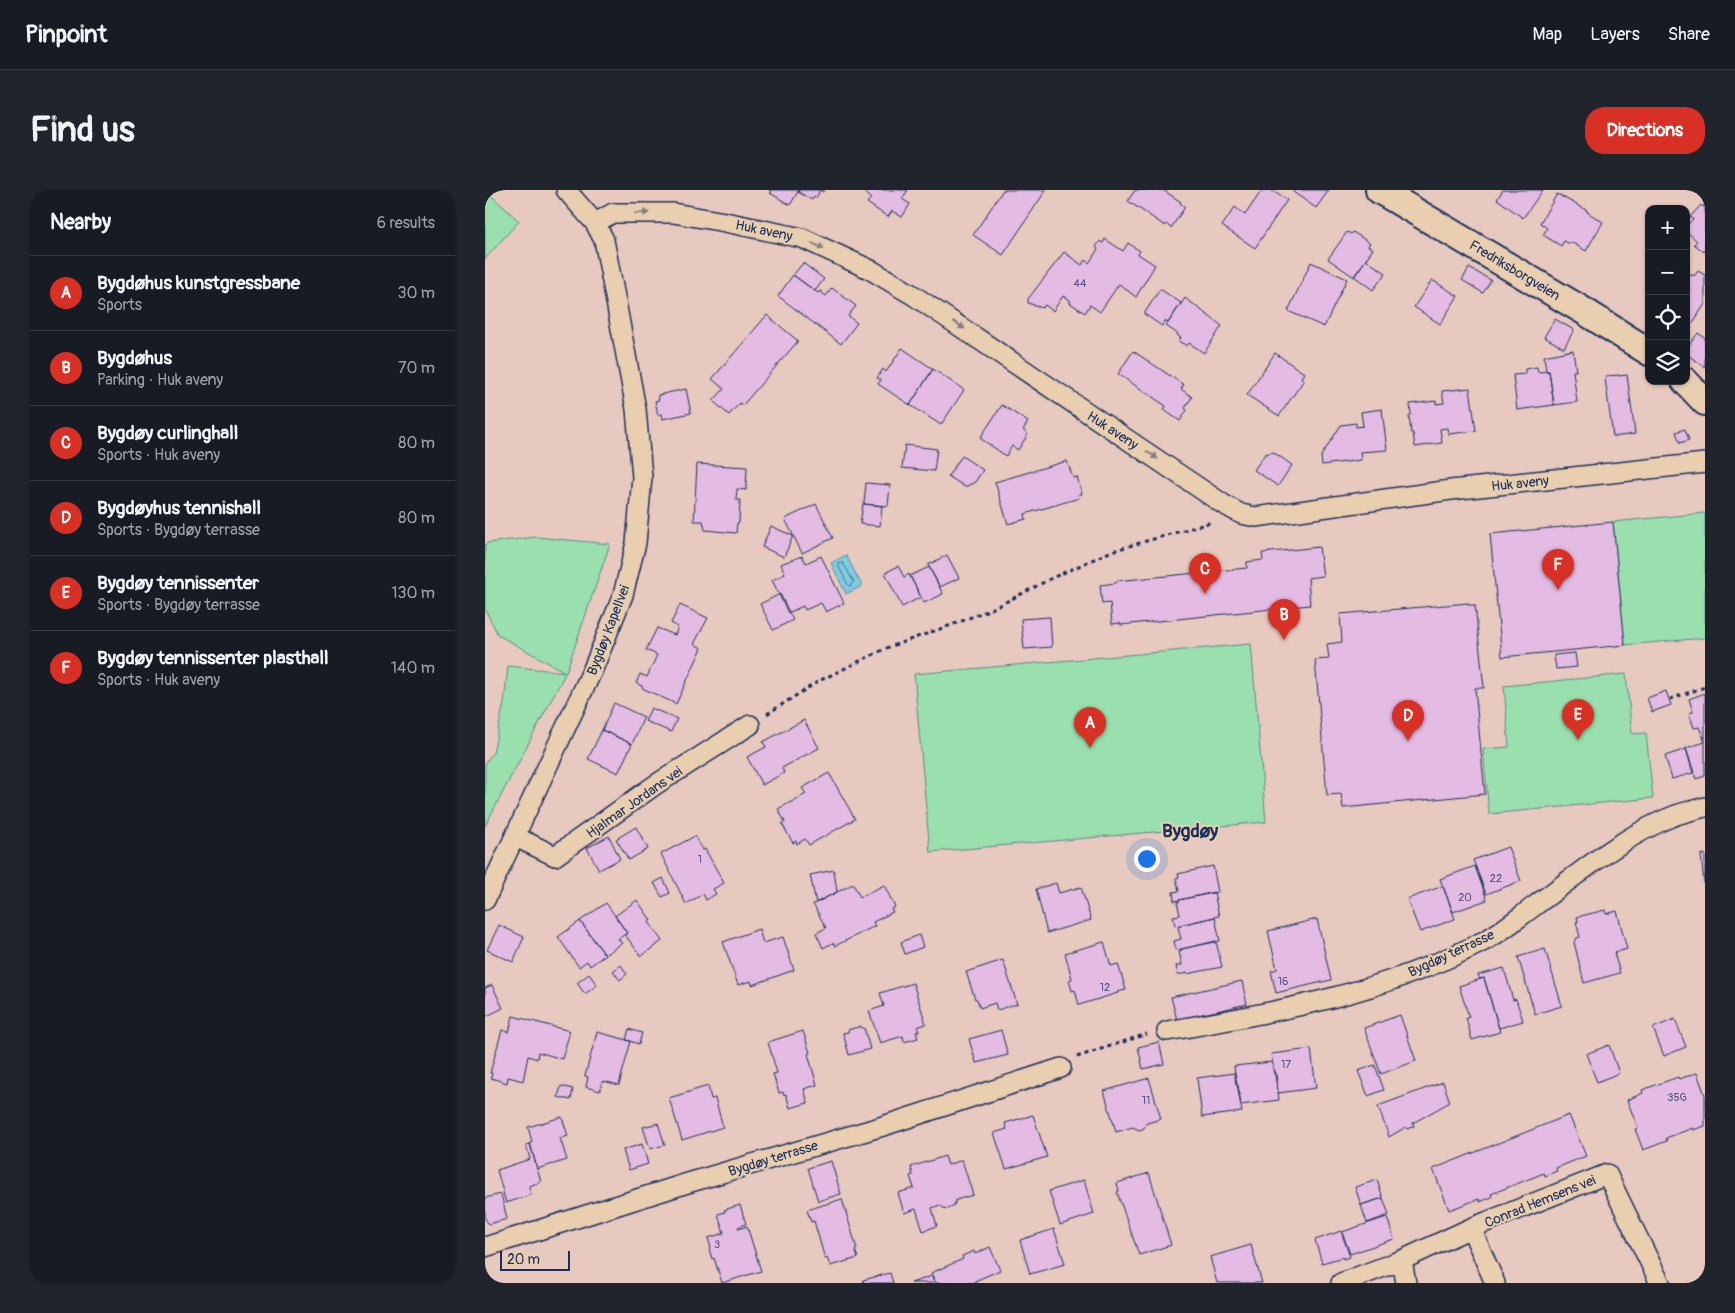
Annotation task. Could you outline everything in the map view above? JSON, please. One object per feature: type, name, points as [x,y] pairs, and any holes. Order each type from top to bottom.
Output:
[{"type":"street","points":[[566,190],[595,223]]},
{"type":"street","name":"Fredriksborgveien","points":[[1379,190],[1584,311],[1645,349]]},
{"type":"street","name":"Huk aveny","points":[[595,223],[613,213],[673,213],[802,238],[871,270],[913,295],[1241,514],[1255,517],[1451,490],[1705,463]]},
{"type":"street","name":"Bygdøy Kapellvei","points":[[485,900],[516,837],[596,661],[623,595],[636,543],[642,477],[636,409],[603,240],[595,223]]},
{"type":"street","points":[[1689,385],[1705,402]]},
{"type":"street","name":"Hjalmar Jordans vei","points":[[516,837],[555,856],[655,785],[751,725]]},
{"type":"street","name":"Bygdøy terrasse","points":[[1167,1031],[1268,1014],[1315,1003],[1384,983],[1424,968],[1487,939],[1627,839],[1675,815],[1705,807]]},
{"type":"street","name":"Bygdøy terrasse","points":[[485,1247],[699,1180],[889,1124],[1061,1068]]},
{"type":"street","name":"Conrad Hemsens vei","points":[[1341,1283],[1403,1260],[1471,1228],[1607,1174],[1660,1283]]},
{"type":"street","name":"Conrad Hemsens vei","points":[[1471,1228],[1495,1283]]},
{"type":"street","points":[[1403,1260],[1406,1283]]},
{"type":"path","points":[[751,725],[819,681],[889,647],[998,606],[1054,577],[1112,551],[1241,514]]},
{"type":"path","points":[[1670,699],[1705,687]]},
{"type":"path","points":[[1061,1068],[1067,1060],[1136,1036],[1167,1031]]},
{"type":"green space","points":[[485,190],[519,221],[485,259]]},
{"type":"green space","points":[[1705,513],[1705,638],[1625,645],[1613,522]]},
{"type":"green space","points":[[536,537],[610,544],[566,672],[485,826],[485,763],[493,753],[504,703],[508,666],[565,672],[498,635],[485,609],[485,545],[487,543]]},
{"type":"green space","points":[[1251,644],[1266,822],[930,852],[914,674]]},
{"type":"green space","points":[[1626,674],[1632,734],[1646,733],[1653,798],[1489,814],[1483,749],[1509,747],[1504,686]]},
{"type":"water","points":[[846,555],[862,586],[846,594],[831,563]]},
{"type":"building","points":[[769,190],[799,190],[790,205],[770,193],[772,192]]},
{"type":"building","points":[[799,190],[820,190],[816,198],[814,196],[812,200],[798,192]]},
{"type":"building","points":[[862,190],[908,190],[902,199],[910,204],[902,217],[892,211],[888,217],[867,203],[871,198]]},
{"type":"building","points":[[1003,190],[1046,190],[1003,255],[973,235]]},
{"type":"building","points":[[1135,190],[1163,190],[1181,202],[1185,207],[1171,228],[1166,224],[1165,226],[1128,201]]},
{"type":"building","points":[[1262,190],[1271,190],[1287,200],[1255,248],[1222,226],[1235,207],[1245,215]]},
{"type":"building","points":[[1294,190],[1329,190],[1316,208],[1293,192]]},
{"type":"building","points":[[1503,190],[1543,190],[1523,218],[1497,199]]},
{"type":"building","points":[[1557,194],[1588,211],[1603,222],[1586,251],[1571,242],[1570,244],[1564,241],[1561,246],[1543,235],[1547,228],[1540,223]]},
{"type":"building","points":[[1705,204],[1704,252],[1694,244],[1697,241],[1690,235],[1690,222],[1693,219],[1690,217],[1701,205],[1703,207]]},
{"type":"building","points":[[1347,232],[1351,234],[1353,232],[1370,243],[1368,246],[1373,249],[1354,277],[1328,259]]},
{"type":"building","points":[[1105,239],[1123,251],[1128,243],[1140,251],[1138,254],[1155,265],[1136,297],[1119,284],[1100,312],[1090,305],[1085,313],[1063,296],[1053,311],[1045,305],[1042,308],[1028,303],[1028,299],[1064,252],[1082,265],[1085,260],[1089,263],[1098,249],[1096,247],[1100,241],[1103,243]]},
{"type":"building","points":[[1366,260],[1386,273],[1373,290],[1354,276]]},
{"type":"building","points":[[1311,262],[1347,279],[1324,327],[1288,311]]},
{"type":"building","points":[[803,263],[824,279],[815,291],[793,275]]},
{"type":"building","points":[[1469,268],[1491,280],[1483,293],[1462,280]]},
{"type":"building","points":[[1698,271],[1705,275],[1705,304],[1692,324],[1690,323],[1690,274],[1694,276]]},
{"type":"building","points":[[793,275],[818,293],[820,291],[826,296],[832,288],[856,306],[848,316],[857,323],[841,344],[778,296]]},
{"type":"building","points":[[1432,280],[1458,296],[1440,324],[1414,307]]},
{"type":"building","points":[[1160,289],[1181,303],[1168,323],[1165,321],[1162,326],[1144,314]]},
{"type":"building","points":[[1185,298],[1222,326],[1204,353],[1189,343],[1187,346],[1178,341],[1181,338],[1178,334],[1166,326]]},
{"type":"building","points":[[767,315],[798,341],[742,406],[740,403],[729,415],[713,401],[724,389],[712,379]]},
{"type":"building","points":[[1555,319],[1574,330],[1564,348],[1544,337]]},
{"type":"building","points":[[1698,333],[1705,338],[1705,367],[1690,357],[1690,344]]},
{"type":"building","points":[[902,348],[933,369],[910,405],[878,384],[881,380],[877,378],[883,369],[886,372]]},
{"type":"building","points":[[1573,350],[1576,371],[1573,371],[1577,402],[1554,405],[1549,371],[1546,371],[1544,356]]},
{"type":"building","points":[[1133,351],[1184,385],[1181,389],[1192,397],[1180,421],[1164,410],[1166,406],[1118,374]]},
{"type":"building","points":[[1275,353],[1304,373],[1301,378],[1304,380],[1279,416],[1247,395]]},
{"type":"building","points":[[1537,367],[1538,372],[1549,371],[1554,405],[1517,410],[1513,375],[1525,374],[1525,369]]},
{"type":"building","points":[[933,369],[964,390],[941,425],[910,405]]},
{"type":"building","points":[[1627,375],[1635,434],[1613,437],[1605,378],[1606,376]]},
{"type":"building","points":[[1470,388],[1476,431],[1448,434],[1447,428],[1440,429],[1442,443],[1415,447],[1409,416],[1411,415],[1410,404],[1436,401],[1436,404],[1444,403],[1442,391]]},
{"type":"building","points":[[686,389],[691,413],[663,419],[662,414],[658,415],[655,401],[659,400],[658,395]]},
{"type":"building","points":[[1002,405],[1028,422],[1023,430],[1028,434],[1018,450],[1012,446],[1006,456],[980,438]]},
{"type":"building","points":[[1382,409],[1387,450],[1360,452],[1361,460],[1322,465],[1321,456],[1341,425],[1356,423],[1356,427],[1363,426],[1361,412]]},
{"type":"building","points":[[1685,429],[1689,440],[1680,443],[1676,432]]},
{"type":"building","points":[[905,445],[937,449],[934,471],[902,468]]},
{"type":"building","points":[[1273,452],[1292,465],[1278,486],[1254,470],[1265,454]]},
{"type":"building","points":[[962,456],[983,470],[975,482],[965,487],[948,476]]},
{"type":"building","points":[[1067,461],[1073,478],[1077,477],[1082,494],[1078,495],[1079,498],[1025,514],[1026,519],[1008,524],[995,482]]},
{"type":"building","points":[[697,464],[747,467],[746,490],[737,489],[736,500],[740,500],[739,523],[737,523],[736,533],[705,530],[703,521],[694,521]]},
{"type":"building","points":[[866,483],[890,485],[888,506],[864,504]]},
{"type":"building","points":[[816,504],[833,538],[802,553],[785,519]]},
{"type":"building","points":[[863,504],[882,506],[880,526],[860,524]]},
{"type":"building","points":[[1613,522],[1625,645],[1502,657],[1490,534]]},
{"type":"building","points":[[771,526],[793,536],[784,557],[762,547]]},
{"type":"building","points":[[1319,547],[1323,576],[1308,578],[1310,605],[1121,625],[1120,623],[1112,624],[1110,603],[1102,604],[1100,585],[1116,583],[1116,581],[1247,568],[1247,562],[1263,560],[1262,553]]},
{"type":"building","points":[[947,555],[959,578],[940,587],[928,565]]},
{"type":"building","points":[[802,556],[806,563],[821,556],[844,603],[826,612],[821,603],[805,610],[803,606],[788,613],[772,580],[785,574],[781,564]]},
{"type":"building","points":[[898,566],[904,577],[909,574],[921,597],[902,607],[885,573]]},
{"type":"building","points":[[929,567],[943,594],[924,603],[910,576]]},
{"type":"building","points":[[780,594],[793,620],[773,630],[760,604]]},
{"type":"building","points":[[1469,603],[1469,605],[1475,605],[1484,688],[1475,688],[1485,794],[1343,808],[1341,794],[1327,795],[1315,660],[1329,659],[1327,644],[1342,642],[1340,614]]},
{"type":"building","points":[[680,605],[708,618],[694,644],[702,648],[676,704],[642,688],[642,686],[636,683],[640,674],[647,677],[657,655],[646,650],[657,628],[675,635],[678,627],[671,623]]},
{"type":"building","points":[[1050,617],[1052,647],[1024,649],[1021,619]]},
{"type":"building","points":[[1575,653],[1577,667],[1556,669],[1554,655]]},
{"type":"building","points":[[1666,691],[1671,705],[1652,712],[1647,698]]},
{"type":"building","points":[[1705,693],[1705,737],[1703,737],[1699,727],[1694,728],[1689,713],[1693,712],[1689,699]]},
{"type":"building","points":[[614,703],[644,717],[632,744],[602,730]]},
{"type":"building","points":[[651,708],[677,719],[671,732],[645,721]]},
{"type":"building","points":[[804,720],[819,748],[782,768],[784,773],[762,785],[747,757],[766,747],[763,742]]},
{"type":"building","points":[[602,730],[632,744],[618,773],[588,759]]},
{"type":"building","points":[[1705,742],[1705,776],[1696,779],[1686,748]]},
{"type":"building","points":[[1686,749],[1693,773],[1672,779],[1665,756]]},
{"type":"building","points":[[829,773],[855,819],[809,845],[805,839],[797,844],[796,841],[793,843],[782,824],[785,822],[778,809],[806,794],[802,788]]},
{"type":"building","points":[[636,827],[648,849],[629,860],[616,839]]},
{"type":"building","points":[[609,836],[620,859],[599,870],[587,848]]},
{"type":"building","points":[[695,836],[703,850],[705,849],[724,883],[713,889],[716,894],[706,900],[703,894],[686,904],[661,854]]},
{"type":"building","points":[[1508,847],[1521,881],[1486,894],[1473,860]]},
{"type":"building","points":[[1705,854],[1705,893],[1701,855]]},
{"type":"building","points":[[1213,866],[1218,892],[1174,901],[1173,892],[1179,891],[1176,878],[1179,877],[1178,874]]},
{"type":"building","points":[[1475,866],[1487,900],[1453,912],[1440,879]]},
{"type":"building","points":[[834,870],[837,892],[816,903],[810,875]]},
{"type":"building","points":[[663,878],[670,893],[662,897],[654,883]]},
{"type":"building","points":[[1056,883],[1059,893],[1081,887],[1091,920],[1047,933],[1036,889]]},
{"type":"building","points":[[853,884],[860,897],[884,885],[895,907],[891,909],[893,912],[873,922],[875,926],[835,946],[833,943],[823,948],[816,933],[826,928],[813,904]]},
{"type":"building","points":[[1443,886],[1455,919],[1420,932],[1407,899]]},
{"type":"building","points":[[1214,892],[1219,916],[1175,926],[1173,916],[1180,915],[1177,902],[1179,900]]},
{"type":"building","points":[[637,900],[651,920],[649,922],[662,941],[641,956],[625,935],[627,933],[615,916]]},
{"type":"building","points":[[606,903],[627,933],[618,939],[622,943],[605,955],[580,921]]},
{"type":"building","points":[[1605,910],[1606,914],[1617,911],[1627,949],[1614,953],[1620,973],[1584,983],[1574,942],[1580,937],[1576,922],[1578,922],[1577,917]]},
{"type":"building","points":[[1215,917],[1220,941],[1176,950],[1174,941],[1181,939],[1178,927]]},
{"type":"building","points":[[1317,919],[1331,980],[1276,993],[1271,971],[1277,969],[1268,931]]},
{"type":"building","points":[[580,921],[605,955],[590,966],[587,961],[579,967],[558,937]]},
{"type":"building","points":[[499,925],[524,937],[513,962],[487,950]]},
{"type":"building","points":[[759,929],[763,943],[783,937],[794,970],[752,985],[751,981],[738,985],[723,942]]},
{"type":"building","points":[[919,935],[923,947],[905,954],[901,942]]},
{"type":"building","points":[[1216,941],[1222,967],[1178,975],[1176,966],[1182,965],[1179,951]]},
{"type":"building","points":[[1104,942],[1111,966],[1118,964],[1126,990],[1079,1005],[1075,990],[1072,991],[1069,980],[1072,979],[1065,953]]},
{"type":"building","points":[[1545,949],[1562,1006],[1535,1014],[1518,957]]},
{"type":"building","points":[[1003,960],[1017,1004],[997,1010],[995,1003],[980,1008],[966,972]]},
{"type":"building","points":[[621,965],[627,974],[620,980],[613,971]]},
{"type":"building","points":[[1504,968],[1513,1000],[1516,999],[1523,1021],[1499,1028],[1484,978],[1480,979],[1478,975]]},
{"type":"building","points":[[589,974],[597,985],[585,994],[577,983]]},
{"type":"building","points":[[1484,978],[1500,1032],[1472,1040],[1466,1018],[1469,1017],[1459,986]]},
{"type":"building","points":[[1242,981],[1247,1004],[1177,1020],[1171,997]]},
{"type":"building","points":[[913,983],[926,1024],[917,1027],[919,1031],[916,1032],[918,1038],[904,1042],[903,1036],[880,1043],[869,1011],[884,1006],[880,993]]},
{"type":"building","points":[[492,985],[503,1008],[485,1017],[485,988]]},
{"type":"building","points":[[1400,1015],[1416,1061],[1381,1074],[1364,1028]]},
{"type":"building","points":[[513,1016],[570,1031],[562,1059],[538,1052],[537,1059],[528,1056],[523,1081],[508,1077],[507,1083],[491,1078],[492,1073],[490,1073],[502,1030],[509,1032]]},
{"type":"building","points":[[1675,1019],[1686,1047],[1664,1056],[1653,1028]]},
{"type":"building","points":[[861,1026],[861,1028],[864,1028],[870,1049],[849,1055],[843,1033]]},
{"type":"building","points":[[629,1029],[642,1033],[639,1044],[626,1040]]},
{"type":"building","points":[[1001,1030],[1008,1055],[976,1063],[969,1039]]},
{"type":"building","points":[[803,1031],[817,1085],[804,1089],[808,1103],[790,1108],[786,1094],[784,1095],[783,1092],[779,1093],[773,1074],[777,1073],[768,1042]]},
{"type":"building","points":[[597,1032],[631,1041],[619,1085],[603,1081],[600,1091],[586,1087],[588,1077],[585,1076]]},
{"type":"building","points":[[1159,1042],[1164,1064],[1143,1069],[1138,1047]]},
{"type":"building","points":[[1609,1045],[1619,1073],[1597,1082],[1586,1054]]},
{"type":"building","points":[[1311,1049],[1316,1088],[1278,1093],[1271,1054]]},
{"type":"building","points":[[1272,1062],[1274,1074],[1276,1073],[1279,1100],[1241,1105],[1234,1066]]},
{"type":"building","points":[[1375,1065],[1384,1090],[1368,1096],[1358,1071]]},
{"type":"building","points":[[1235,1073],[1242,1112],[1202,1117],[1197,1078]]},
{"type":"building","points":[[1697,1073],[1705,1095],[1705,1126],[1693,1130],[1693,1128],[1666,1138],[1667,1141],[1643,1150],[1635,1129],[1638,1128],[1627,1100],[1643,1093],[1642,1090],[1678,1077],[1679,1079]]},
{"type":"building","points":[[1149,1078],[1161,1119],[1147,1123],[1143,1129],[1139,1130],[1133,1127],[1116,1132],[1104,1091]]},
{"type":"building","points":[[1443,1082],[1450,1102],[1413,1123],[1414,1126],[1407,1129],[1406,1127],[1389,1137],[1378,1106]]},
{"type":"building","points":[[561,1086],[573,1089],[571,1100],[558,1097]]},
{"type":"building","points":[[708,1086],[711,1099],[715,1098],[723,1127],[682,1140],[669,1098]]},
{"type":"building","points":[[1033,1115],[1047,1157],[1006,1169],[994,1133],[1007,1129],[1005,1123]]},
{"type":"building","points":[[1569,1115],[1586,1156],[1556,1168],[1557,1171],[1545,1176],[1544,1173],[1491,1194],[1492,1197],[1480,1202],[1479,1199],[1449,1210],[1433,1169]]},
{"type":"building","points":[[562,1117],[568,1136],[560,1138],[567,1160],[537,1169],[528,1127]]},
{"type":"building","points":[[658,1123],[665,1145],[650,1149],[643,1127]]},
{"type":"building","points":[[530,1144],[541,1182],[529,1186],[531,1195],[506,1203],[497,1170],[530,1159],[526,1145]]},
{"type":"building","points":[[642,1144],[648,1164],[629,1170],[623,1150]]},
{"type":"building","points":[[945,1156],[948,1165],[962,1160],[973,1195],[956,1200],[954,1205],[948,1209],[940,1205],[932,1208],[937,1226],[923,1231],[916,1209],[904,1213],[898,1193],[914,1188],[910,1176],[913,1175],[911,1167]]},
{"type":"building","points":[[831,1161],[841,1194],[818,1201],[808,1168]]},
{"type":"building","points":[[1149,1173],[1171,1245],[1139,1255],[1117,1192],[1119,1191],[1117,1183]]},
{"type":"building","points":[[1084,1180],[1094,1214],[1060,1225],[1049,1191]]},
{"type":"building","points":[[1377,1180],[1383,1198],[1361,1205],[1355,1187]]},
{"type":"building","points":[[501,1194],[507,1219],[489,1224],[485,1219],[485,1198]]},
{"type":"building","points":[[1383,1198],[1389,1215],[1367,1223],[1361,1205]]},
{"type":"building","points":[[842,1199],[858,1258],[830,1266],[827,1258],[825,1259],[814,1221],[811,1222],[807,1210]]},
{"type":"building","points":[[740,1205],[746,1224],[738,1227],[739,1229],[747,1226],[761,1271],[722,1283],[714,1258],[712,1259],[708,1238],[724,1233],[718,1214]]},
{"type":"building","points":[[1387,1217],[1394,1239],[1350,1254],[1342,1232]]},
{"type":"building","points":[[1054,1229],[1065,1264],[1030,1274],[1020,1240]]},
{"type":"building","points":[[1341,1231],[1350,1257],[1322,1263],[1315,1240]]},
{"type":"building","points":[[1251,1245],[1262,1283],[1217,1283],[1210,1257]]},
{"type":"building","points":[[990,1247],[1000,1270],[975,1281],[976,1283],[936,1283],[931,1273],[963,1259],[962,1256],[974,1251],[975,1254]]},
{"type":"building","points":[[890,1273],[893,1283],[864,1283],[863,1280]]},
{"type":"building","points":[[932,1276],[934,1283],[911,1283]]},
{"type":"place","name":"Bygdøy tennissenter plasthall","points":[[1558,590]]},
{"type":"place","name":"Bygdøy curlinghall","points":[[1205,594]]},
{"type":"place","name":"Bygdøhus","points":[[1284,640]]},
{"type":"place","name":"Bygdøy tennissenter","points":[[1578,740]]},
{"type":"place","name":"Bygdøyhus tennishall","points":[[1408,741]]},
{"type":"place","name":"Bygdøhus kunstgressbane","points":[[1090,748]]},
{"type":"district","name":"Bygdøy","points":[[1190,830]]}]
